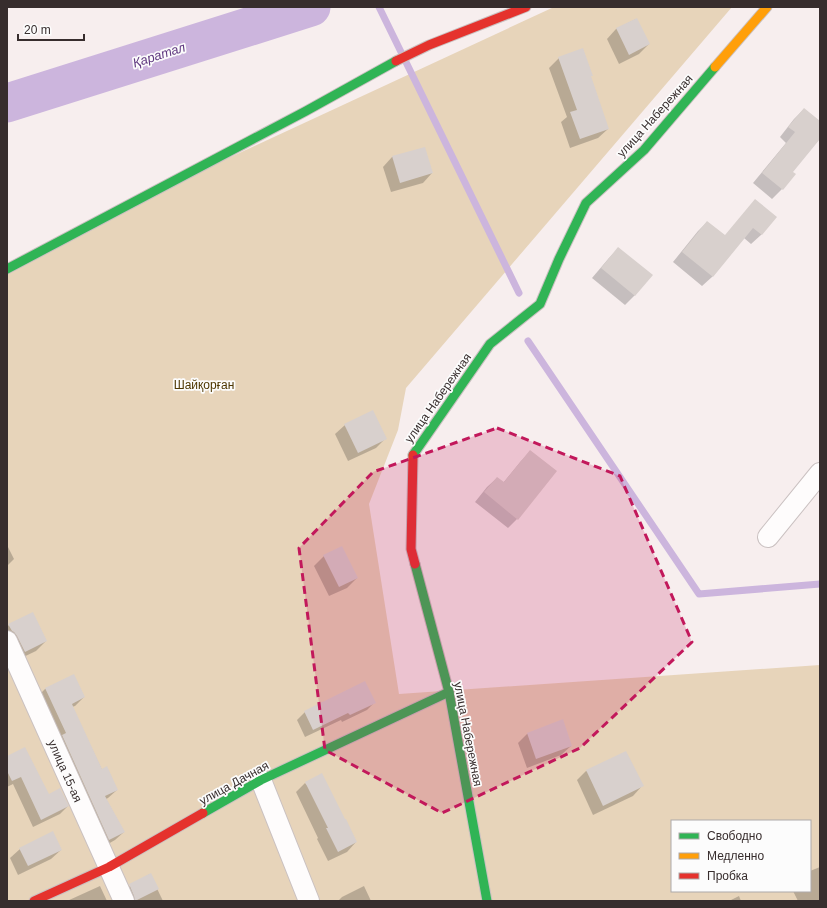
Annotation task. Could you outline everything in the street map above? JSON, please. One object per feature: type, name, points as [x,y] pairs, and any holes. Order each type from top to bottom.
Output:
[{"type":"street","points":[[7,269],[299,115],[403,57],[526,7]]},
{"type":"street","name":"улица Набережная","points":[[487,901],[449,692],[411,549],[413,455],[490,344],[540,304],[559,259],[586,203],[644,150],[767,7]]},
{"type":"street","points":[[768,537],[820,473]]},
{"type":"street","name":"улица 15-ая","points":[[7,641],[124,901]]},
{"type":"street","name":"улица Дачная","points":[[34,901],[109,867],[261,780],[449,692]]},
{"type":"street","points":[[261,780],[309,901]]},
{"type":"highlighted area","points":[[497,428],[620,476],[692,642],[580,748],[442,813],[325,750],[299,548],[373,472]]},
{"type":"green space","name":"Шайқорған","points":[[554,7],[732,7],[406,388],[398,430],[369,504],[399,694],[820,665],[820,901],[7,901],[7,272],[108,214]]},
{"type":"building","points":[[637,18],[650,44],[629,55],[616,28]]},
{"type":"building","points":[[583,48],[609,129],[580,139],[570,112],[577,110],[558,57]]},
{"type":"building","points":[[804,108],[820,121],[820,139],[793,172],[796,174],[783,190],[762,173],[795,132],[788,127]]},
{"type":"building","points":[[425,147],[433,173],[400,183],[392,156]]},
{"type":"building","points":[[755,199],[777,217],[762,235],[753,228],[713,277],[682,252],[707,221],[725,235]]},
{"type":"building","points":[[618,247],[653,275],[635,296],[601,268]]},
{"type":"building","points":[[373,410],[387,439],[358,453],[344,424]]},
{"type":"building","points":[[530,450],[557,471],[518,520],[484,492],[497,477],[504,482]]},
{"type":"building","points":[[342,546],[358,578],[339,587],[323,555]]},
{"type":"building","points":[[33,612],[47,641],[25,652],[17,636],[8,624]]},
{"type":"building","points":[[74,674],[85,697],[72,704],[102,769],[107,766],[118,790],[105,796],[125,832],[109,840],[62,735],[66,733],[45,688]]},
{"type":"building","points":[[365,681],[376,703],[350,715],[348,713],[313,730],[304,711]]},
{"type":"building","points":[[563,719],[572,746],[536,759],[527,733]]},
{"type":"building","points":[[25,747],[49,794],[60,788],[69,806],[41,820],[21,777],[12,781],[7,771],[7,756]]},
{"type":"building","points":[[626,751],[644,786],[603,806],[586,770]]},
{"type":"building","points":[[322,773],[357,842],[338,852],[305,782]]},
{"type":"building","points":[[53,831],[62,850],[28,866],[19,848]]},
{"type":"building","points":[[151,873],[159,889],[135,901],[129,884]]},
{"type":"waterway","name":"Қаратал","points":[[7,103],[311,7]]},
{"type":"waterway","points":[[379,7],[519,293]]},
{"type":"waterway","points":[[528,341],[699,594],[820,584]]},
{"type":"traffic: fast","points":[[7,269],[306,111],[396,61]]},
{"type":"traffic: fast","points":[[413,455],[490,344],[540,304],[559,259],[586,203],[644,150],[715,67]]},
{"type":"traffic: fast","points":[[415,564],[449,692],[487,901]]},
{"type":"traffic: fast","points":[[203,813],[261,780],[449,692]]},
{"type":"traffic: slow","points":[[715,67],[767,7]]},
{"type":"traffic: jam","points":[[396,61],[429,45],[526,7]]},
{"type":"traffic: jam","points":[[413,455],[411,549],[415,564]]},
{"type":"traffic: jam","points":[[34,901],[109,867],[203,813]]}]
